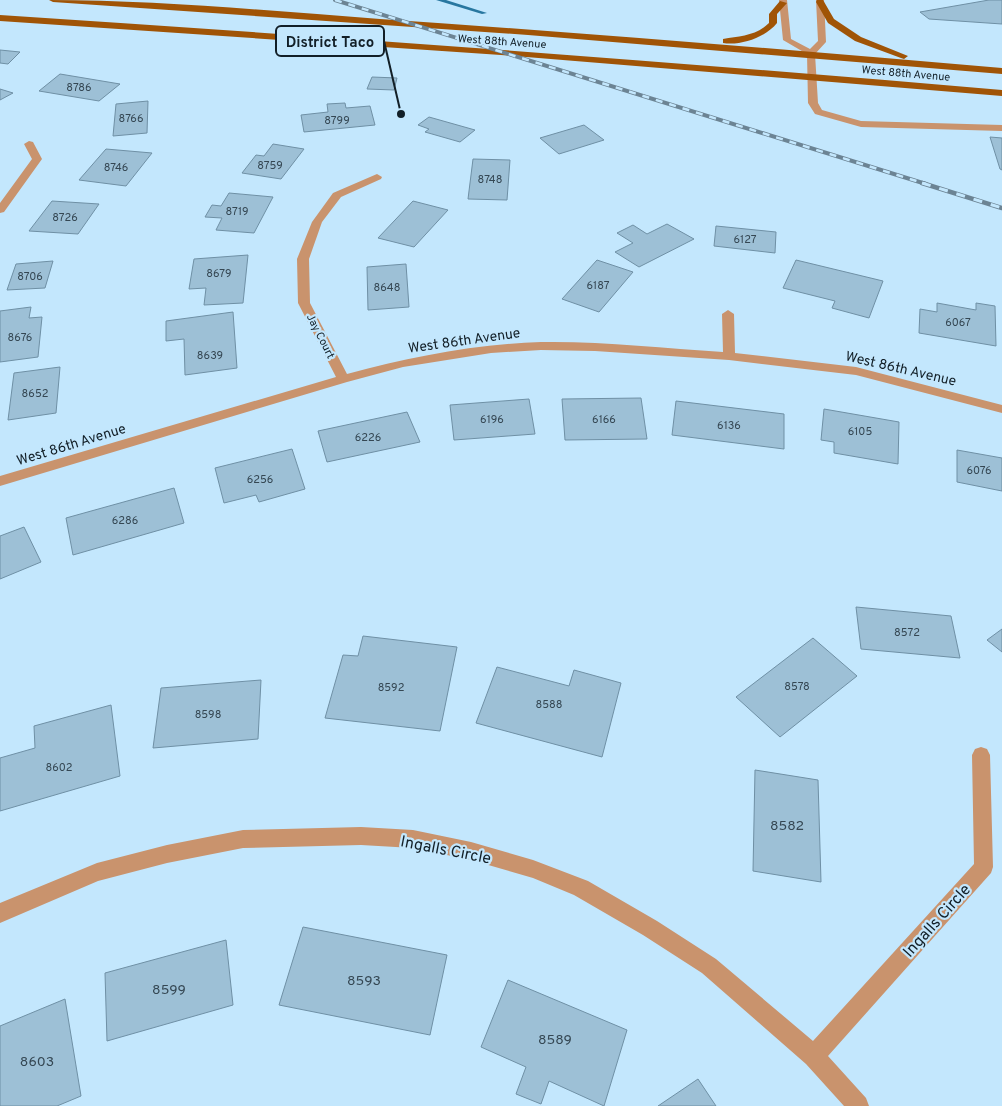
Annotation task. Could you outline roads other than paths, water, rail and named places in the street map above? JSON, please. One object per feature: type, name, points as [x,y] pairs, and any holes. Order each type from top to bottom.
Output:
[{"type":"main road","name":"West 88th Avenue","points":[[53,0],[315,16],[811,53],[1002,71]]},
{"type":"main road","points":[[684,44],[736,40],[767,30],[773,23],[773,14],[783,1]]},
{"type":"main road","points":[[820,1],[831,21],[861,41],[932,64]]},
{"type":"main road","name":"West 88th Avenue","points":[[0,18],[209,31],[812,76],[1002,93]]},
{"type":"street","points":[[783,1],[787,40],[811,53]]},
{"type":"street","points":[[820,1],[822,42],[811,53],[813,103],[818,112],[861,124],[1002,128]]},
{"type":"street","points":[[0,210],[37,159],[29,144]]},
{"type":"street","name":"Jay Court","points":[[343,379],[304,304],[303,259],[317,222],[337,195],[376,177]]},
{"type":"street","points":[[728,314],[729,356]]},
{"type":"street","name":"West 86th Avenue","points":[[0,480],[403,363],[499,348],[541,346],[595,347],[729,356],[856,371],[1002,408]]},
{"type":"street","name":"Ingalls Circle","points":[[814,1056],[984,867],[981,755]]},
{"type":"street","name":"Ingalls Circle","points":[[0,913],[96,872],[167,854],[243,839],[360,836],[413,839],[471,851],[533,869],[581,888],[710,966],[814,1056],[858,1106]]},
{"type":"waterway","points":[[439,0],[484,13]]},
{"type":"railway","points":[[335,0],[926,184]]},
{"type":"railway","points":[[922,183],[1002,208]]},
{"type":"place","name":"District Taco","points":[[401,114]]}]
